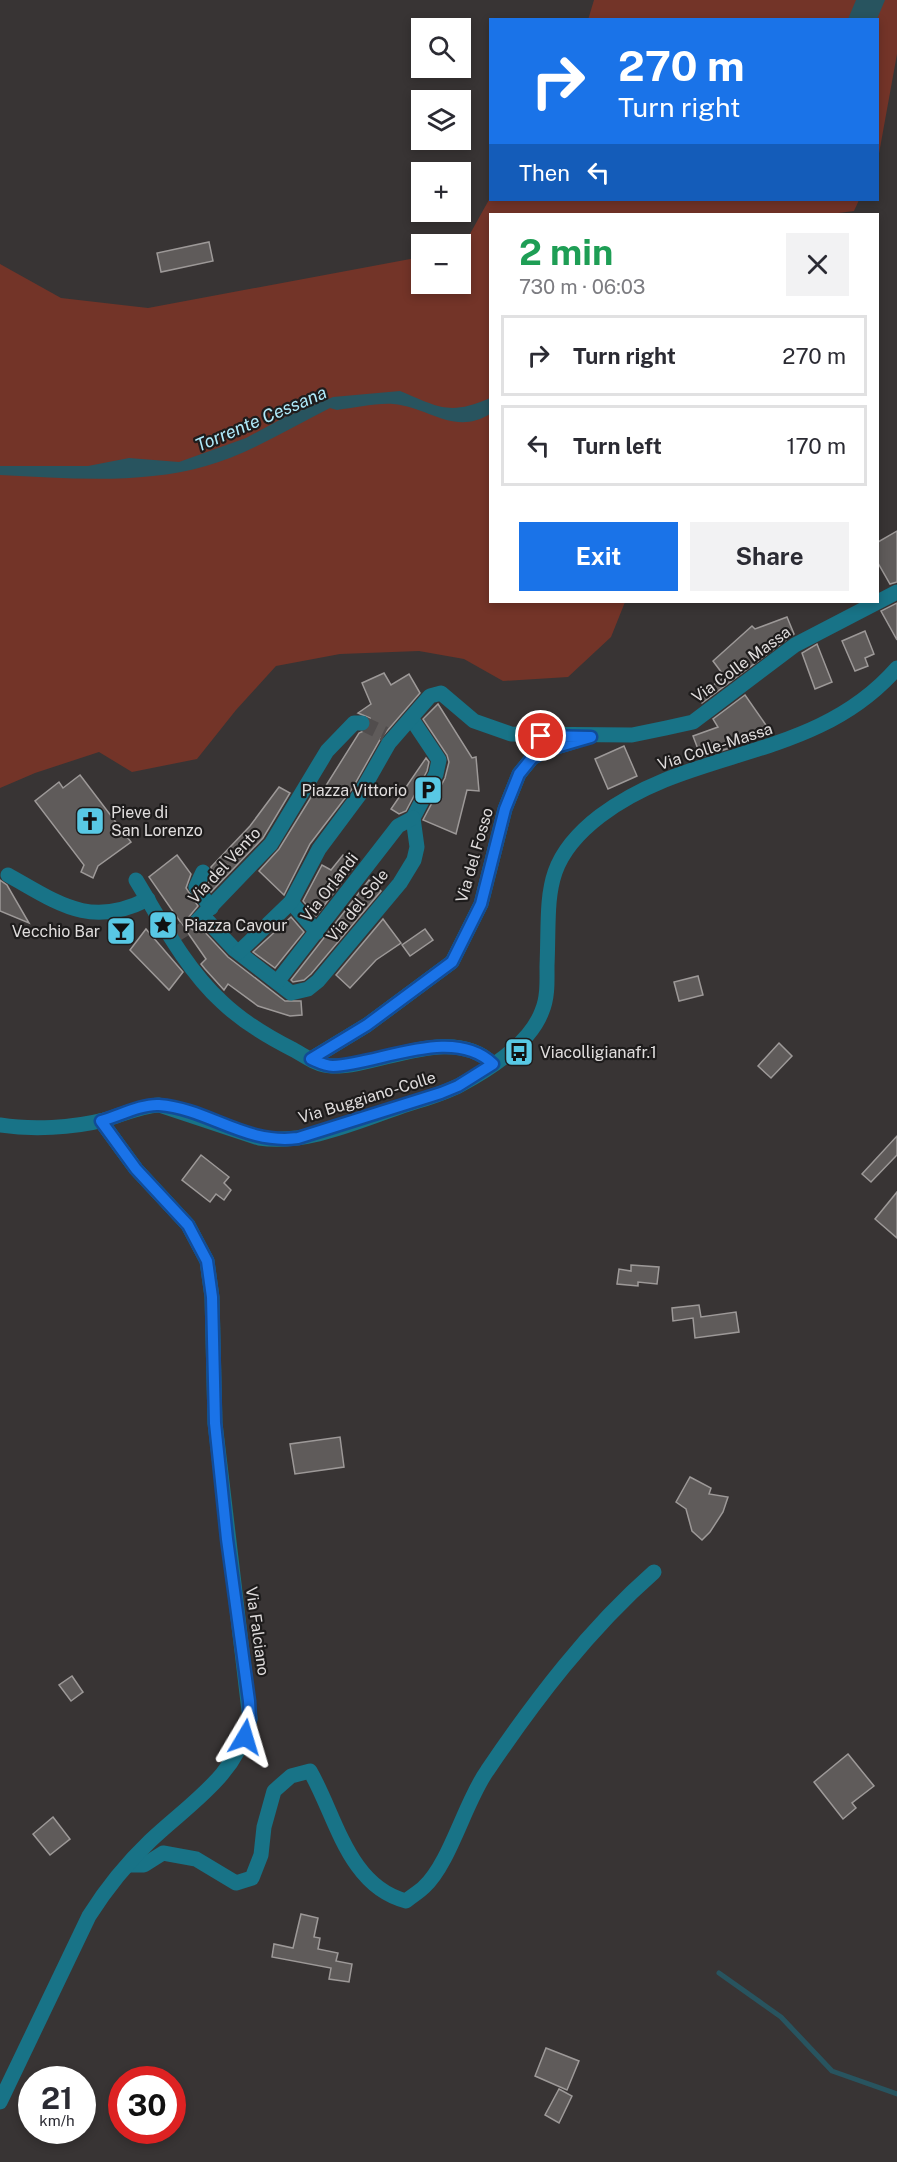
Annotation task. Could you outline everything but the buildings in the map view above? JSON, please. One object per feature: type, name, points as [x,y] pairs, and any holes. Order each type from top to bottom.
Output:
[{"type":"street","name":"Via Colle Massa","points":[[879,601],[897,592]]},
{"type":"street","name":"Via Colle Massa","points":[[411,718],[430,696],[441,693],[474,720],[511,734],[591,737],[632,735],[693,722],[795,645],[876,603]]},
{"type":"street","name":"Via Colle-Massa","points":[[493,1064],[514,1048],[537,1024],[544,1008],[551,880],[559,858],[570,842],[598,817],[640,790],[672,776],[788,741],[838,717],[861,701],[897,668]]},
{"type":"street","points":[[238,952],[291,902],[319,849],[360,794],[389,737],[411,718],[439,760],[436,774],[413,818]]},
{"type":"street","name":"Via del Vento","points":[[204,915],[271,844],[327,751],[354,723],[362,723]]},
{"type":"street","name":"Via del Fosso","points":[[311,1059],[367,1025],[452,962],[481,904],[505,809],[519,774],[532,758],[546,750],[591,737]]},
{"type":"street","name":"Via Orlandi","points":[[277,982],[398,826],[413,818]]},
{"type":"street","name":"Via del Sole","points":[[277,982],[291,993],[308,989],[318,981],[400,883],[414,860],[417,847],[413,818]]},
{"type":"street","points":[[203,872],[196,887],[204,915],[238,952],[277,982]]},
{"type":"street","points":[[8,875],[66,907],[105,914],[131,908],[148,899]]},
{"type":"street","points":[[136,880],[194,971],[222,1003],[284,1046],[332,1066],[418,1048],[451,1047],[484,1055],[493,1064]]},
{"type":"street","points":[[291,902],[316,932]]},
{"type":"street","name":"Via Buggiano-Colle","points":[[0,1125],[34,1127],[101,1121],[147,1106],[159,1105],[180,1110],[259,1138],[276,1140],[298,1138],[441,1093],[458,1086],[493,1064]]},
{"type":"street","name":"Via Falciano","points":[[0,2102],[89,1916],[105,1891],[128,1864],[231,1764],[245,1737],[250,1719],[215,1423],[212,1297],[207,1261],[188,1225],[136,1169],[101,1121]]},
{"type":"street","points":[[128,1864],[144,1865],[164,1853],[196,1859],[236,1883],[252,1878],[261,1856],[264,1827],[274,1791],[291,1776],[310,1771],[322,1791],[341,1839],[368,1880],[388,1896],[406,1901],[425,1887],[445,1856],[486,1773],[582,1643],[624,1599],[654,1572]]},
{"type":"shaded area","points":[[594,0],[897,0],[897,54],[879,153],[879,18],[589,18]]},
{"type":"shaded area","points":[[489,200],[859,201],[854,211],[839,213],[489,213],[489,603],[625,603],[611,637],[568,677],[503,681],[464,659],[419,651],[340,654],[276,666],[236,710],[197,759],[132,772],[99,752],[35,773],[0,788],[0,264],[61,298],[148,308],[411,259],[411,294],[471,294],[470,234]]},
{"type":"water","points":[[856,0],[885,0],[877,18],[848,18]]},
{"type":"water","points":[[400,391],[435,405],[454,408],[476,404],[489,398],[489,414],[465,422],[453,421],[393,404],[337,410],[330,408],[238,455],[181,472],[103,479],[0,475],[0,466],[88,466],[129,458],[179,462],[246,438],[285,417],[333,397]]},
{"type":"waterway","points":[[719,1973],[781,2017],[832,2071],[897,2094]]},
{"type":"tunnel","points":[[362,723],[385,734]]},
{"type":"tunnel","points":[[172,937],[197,921]]},
{"type":"place","name":"Piazza Vittorio","points":[[428,790]]},
{"type":"place","name":"Pieve di San Lorenzo","points":[[90,821]]},
{"type":"place","name":"Piazza Cavour","points":[[163,925]]},
{"type":"place","name":"Vecchio Bar","points":[[121,931]]},
{"type":"place","name":"Viacolligianafr.1","points":[[519,1052]]},
{"type":"route","points":[[245,1737],[250,1719],[249,1701],[227,1539],[215,1423],[212,1297],[207,1261],[188,1225],[136,1169],[101,1121],[147,1106],[159,1105],[180,1110],[259,1138],[276,1140],[298,1138],[374,1116],[441,1093],[458,1086],[493,1064],[484,1055],[451,1047],[418,1048],[332,1066],[311,1059],[341,1043],[438,975],[452,962],[481,904],[505,809],[519,774],[532,758],[546,750],[591,737],[541,736]]},
{"type":"water label","name":"Torrente Cessana","points":[[261,419]]}]
